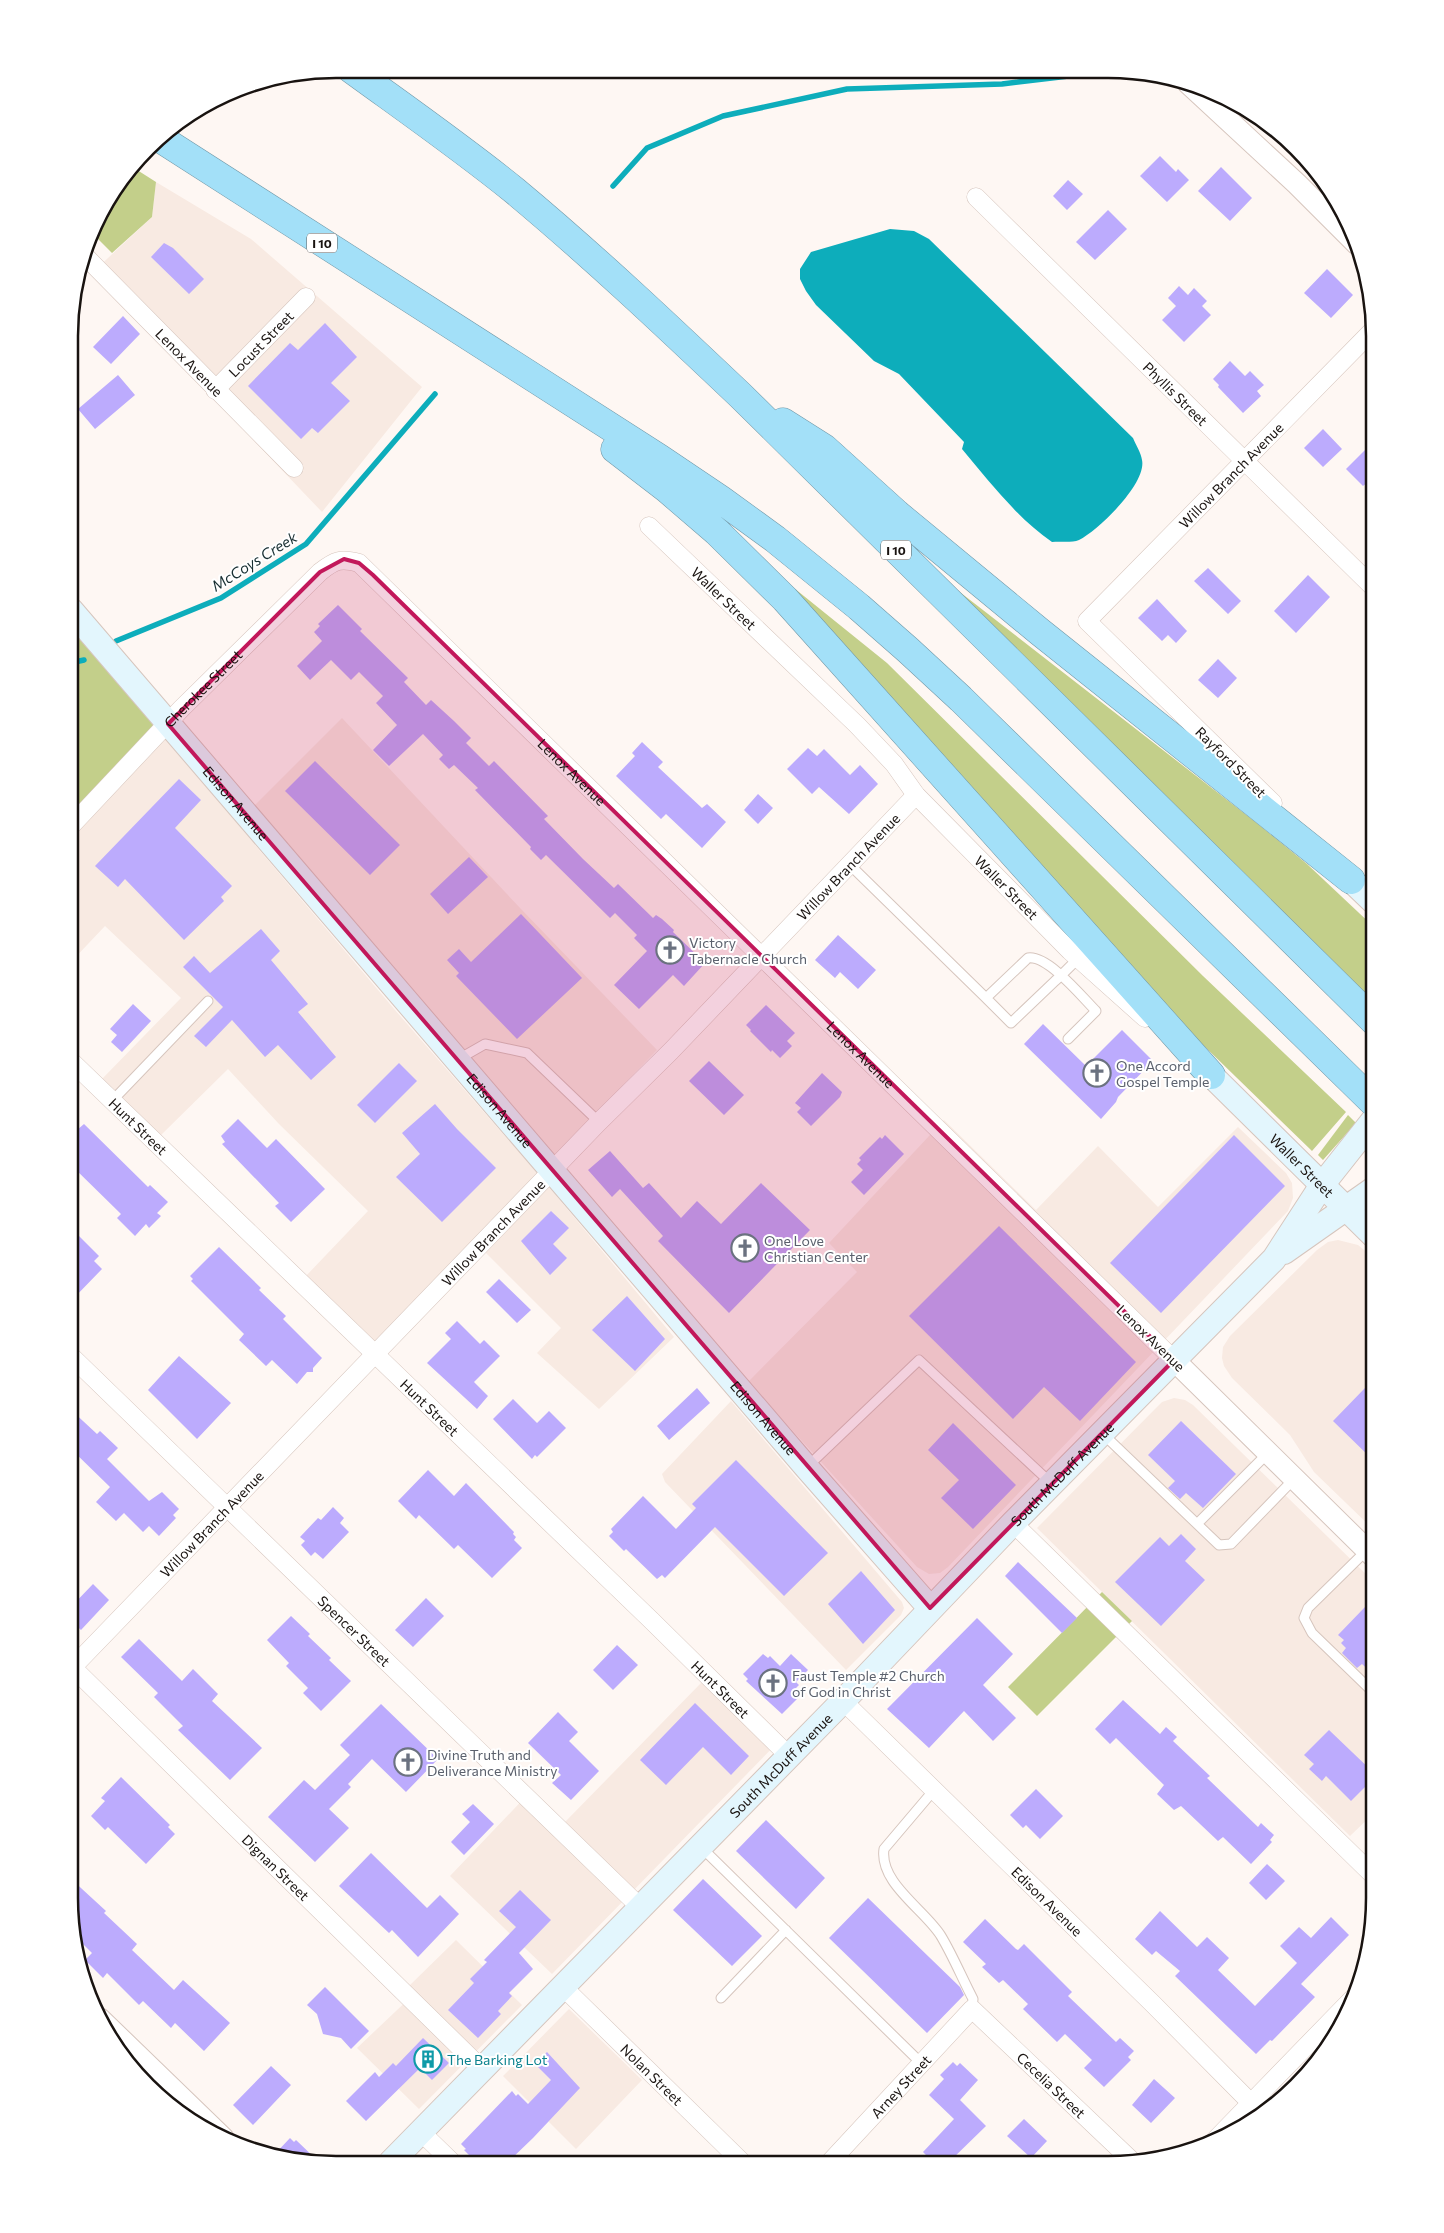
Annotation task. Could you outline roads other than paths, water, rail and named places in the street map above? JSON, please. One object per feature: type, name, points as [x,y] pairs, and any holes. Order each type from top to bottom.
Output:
[{"type":"highway","name":"I 10","points":[[363,78],[458,146],[516,192],[642,302],[740,395],[1366,1013]]},
{"type":"highway","name":"I 10","points":[[165,141],[720,499],[775,539],[859,607],[961,699],[1366,1095]]},
{"type":"highway","points":[[486,348],[667,489],[717,532],[785,599],[1211,1075]]},
{"type":"highway","points":[[740,395],[824,448],[897,514],[1040,632],[1351,880]]},
{"type":"main road","name":"Edison Avenue","points":[[78,619],[807,1468],[930,1608]]},
{"type":"main road","name":"Rayford Street","points":[[1351,880],[1366,894]]},
{"type":"main road","name":"Waller Street","points":[[1211,1075],[1366,1228]]},
{"type":"main road","name":"South McDuff Avenue","points":[[1274,1259],[1322,1185],[1366,1129]]},
{"type":"main road","name":"South McDuff Avenue","points":[[397,2156],[842,1701],[1013,1523],[1274,1259],[1366,1195]]},
{"type":"street","points":[[1200,94],[1297,184],[1345,232]]},
{"type":"street","name":"Phyllis Street","points":[[976,197],[1366,580]]},
{"type":"street","name":"Lenox Avenue","points":[[89,260],[294,468]]},
{"type":"street","name":"Locust Street","points":[[215,390],[306,297]]},
{"type":"street","name":"Willow Branch Avenue","points":[[1087,621],[1366,337]]},
{"type":"street","name":"Waller Street","points":[[649,526],[857,725],[894,764],[916,795],[1078,959],[1211,1075]]},
{"type":"street","name":"Lenox Avenue","points":[[344,559],[359,563],[373,575],[1366,1549]]},
{"type":"street","name":"Cherokee Street","points":[[78,820],[168,724],[320,572],[332,563],[344,559]]},
{"type":"street","name":"Rayford Street","points":[[1087,621],[1351,880]]},
{"type":"street","name":"Willow Branch Avenue","points":[[78,1659],[228,1507],[599,1122],[671,1051],[916,795]]},
{"type":"street","name":"Hunt Street","points":[[78,1068],[652,1621],[788,1756]]},
{"type":"street","name":"Spencer Street","points":[[78,1363],[640,1907]]},
{"type":"street","points":[[1013,1523],[1055,1556],[1168,1666],[1366,1868]]},
{"type":"street","name":"Dignan Street","points":[[78,1675],[482,2070]]},
{"type":"street","name":"Edison Avenue","points":[[842,1701],[1153,2004],[1251,2103]]},
{"type":"street","name":"Nolan Street","points":[[562,1986],[736,2156]]},
{"type":"street","name":"Arney Street","points":[[836,2156],[972,2009]]},
{"type":"street","name":"Cecelia Street","points":[[972,2009],[1126,2155]]},
{"type":"street","points":[[1229,2126],[1340,2013]]},
{"type":"street","points":[[118,2037],[204,2120]]},
{"type":"street","points":[[421,2132],[446,2156]]},
{"type":"lane","points":[[849,864],[1011,1023],[1078,959]]},
{"type":"lane","points":[[986,998],[1028,958],[1033,957],[1042,961],[1096,1011],[1068,1039]]},
{"type":"lane","points":[[112,1101],[208,1001]]},
{"type":"lane","points":[[457,1060],[485,1044],[527,1053],[599,1122]]},
{"type":"lane","points":[[807,1468],[919,1360],[1052,1484]]},
{"type":"lane","points":[[1102,1433],[1219,1545],[1231,1544],[1294,1479]]},
{"type":"lane","points":[[1197,1524],[1268,1453]]},
{"type":"lane","points":[[1366,1558],[1308,1608],[1304,1618],[1312,1634],[1366,1685]]},
{"type":"lane","points":[[934,1790],[884,1849],[882,1860],[897,1886],[941,1935],[973,1999],[972,2009]]},
{"type":"lane","points":[[700,1846],[921,2063]]},
{"type":"lane","points":[[721,1998],[786,1930]]},
{"type":"water","points":[[890,229],[914,231],[929,239],[1133,438],[1142,460],[1142,470],[1137,481],[1120,505],[1088,535],[1076,541],[1052,542],[1027,522],[962,449],[964,442],[899,374],[874,361],[816,305],[806,291],[800,279],[800,269],[811,252]]},
{"type":"waterway","name":"McCoys Creek","points":[[613,186],[647,148],[723,116],[847,89],[1002,84],[1052,78]]},
{"type":"waterway","name":"McCoys Creek","points":[[116,641],[221,598],[306,544],[435,394]]},
{"type":"waterway","name":"McCoys Creek","points":[[78,661],[84,660]]},
{"type":"place","name":"Victory Tabernacle Church","points":[[670,950]]},
{"type":"place","name":"One Accord Gospel Temple","points":[[1097,1073]]},
{"type":"place","name":"One Love Christian Center","points":[[745,1248]]},
{"type":"place","name":"Faust Temple #2 Church of God in Christ","points":[[773,1683]]},
{"type":"place","name":"Divine Truth and Deliverance Ministry","points":[[408,1762]]},
{"type":"place","name":"The Barking Lot","points":[[428,2059]]}]
